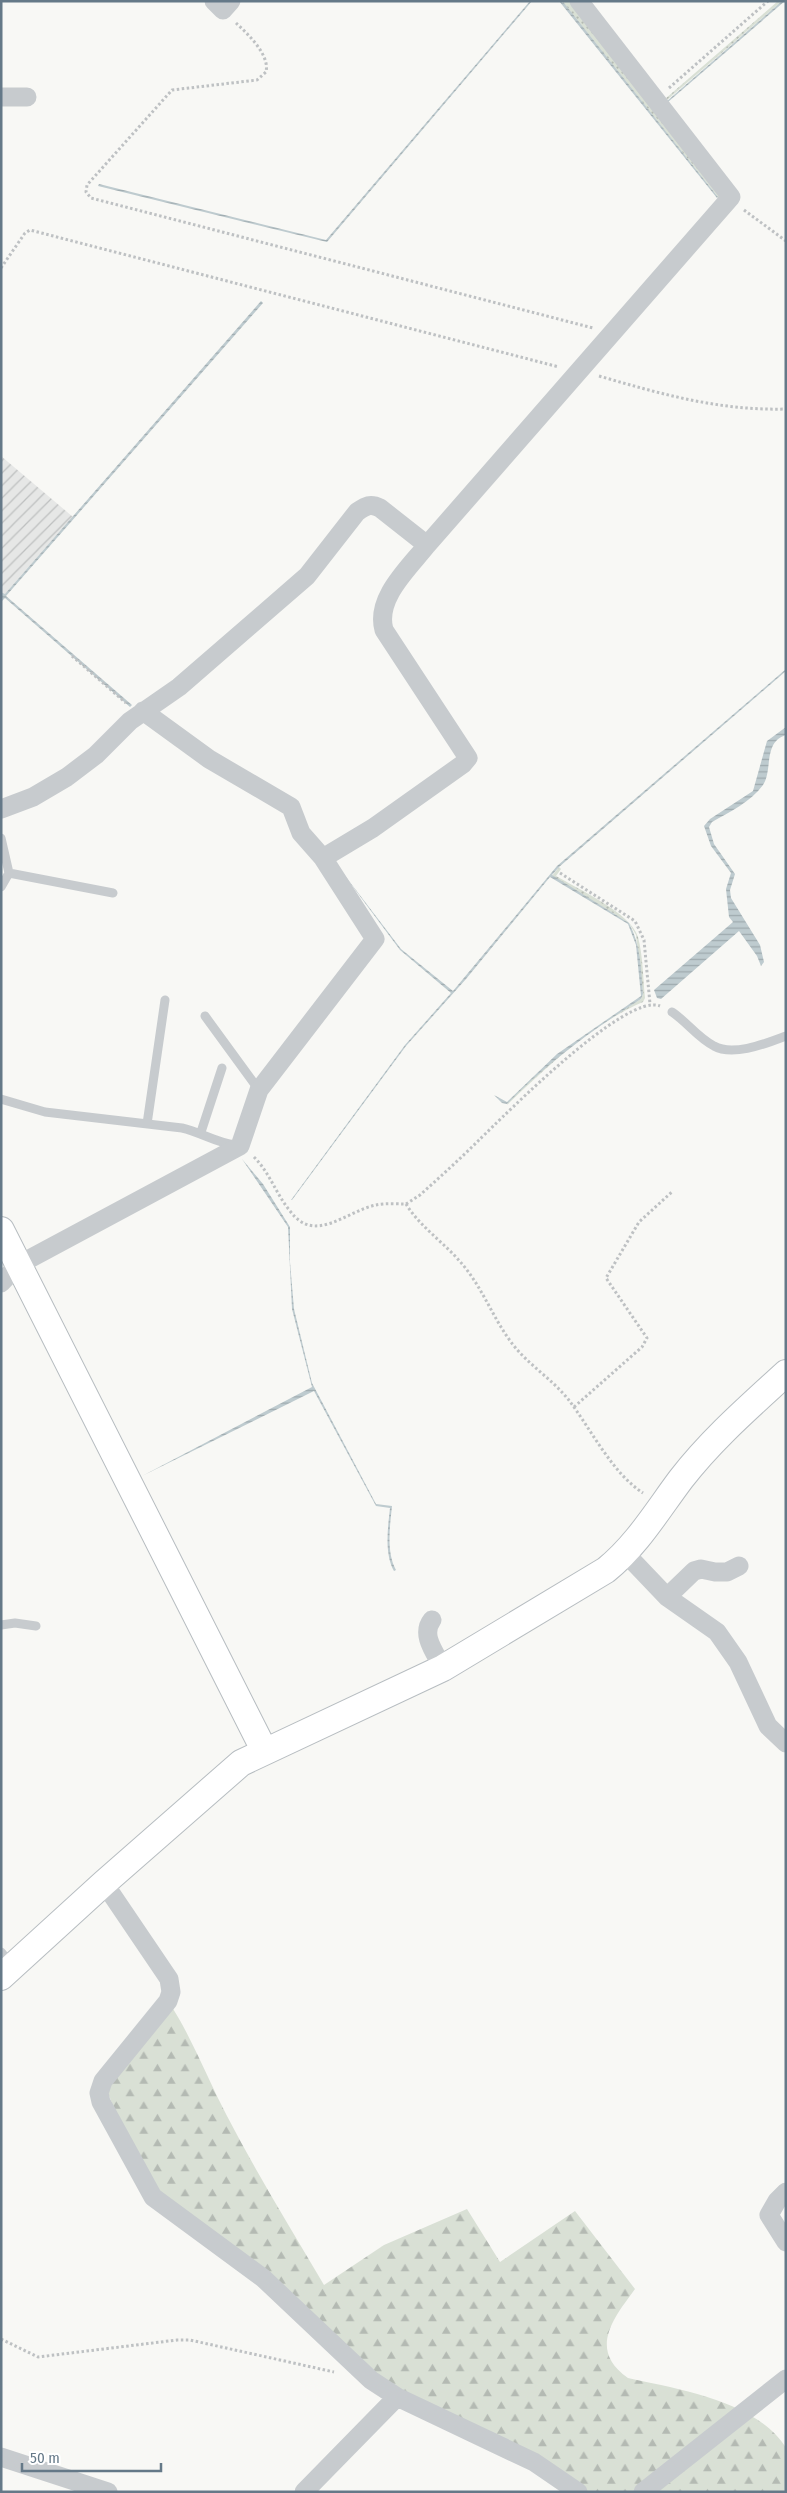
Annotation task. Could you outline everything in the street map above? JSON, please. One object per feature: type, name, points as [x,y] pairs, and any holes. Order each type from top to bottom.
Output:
[{"type":"street","points":[[323,858],[373,828],[463,764],[468,758],[384,630],[381,621],[382,609],[388,596],[427,545],[731,197],[579,1]]},
{"type":"street","points":[[1,97],[27,97]]},
{"type":"street","points":[[1,809],[33,798],[66,777],[96,755],[137,709],[179,687],[307,576],[357,512],[366,506],[374,505],[380,508],[427,545]]},
{"type":"street","points":[[10,1274],[240,1146],[259,1090],[375,939],[323,858],[301,833],[291,807],[209,758],[137,709]]},
{"type":"street","points":[[1,1230],[10,1274],[264,1750]]},
{"type":"street","points":[[5,1965],[104,1882],[225,1775],[264,1750],[443,1668],[586,1584],[626,1554],[681,1480],[718,1436],[786,1373]]},
{"type":"street","points":[[626,1554],[667,1596],[717,1632],[738,1662],[768,1726],[786,1743]]},
{"type":"street","points":[[667,1596],[694,1571],[701,1569],[727,1572],[739,1566]]},
{"type":"street","points":[[432,1620],[428,1625],[427,1635],[443,1668]]},
{"type":"street","points":[[104,1882],[169,1979],[171,1992],[168,2001],[103,2081],[99,2093],[101,2102],[153,2197],[263,2278],[371,2380],[397,2397],[534,2462],[578,2492]]},
{"type":"street","points":[[786,2192],[776,2201],[769,2215],[786,2242]]},
{"type":"street","points":[[643,2492],[786,2379]]},
{"type":"street","points":[[304,2492],[397,2397]]},
{"type":"street","points":[[1,2457],[108,2492]]},
{"type":"lane","points":[[1,838],[9,874],[1,887]]},
{"type":"lane","points":[[9,874],[113,893]]},
{"type":"lane","points":[[146,1124],[165,1000]]},
{"type":"lane","points":[[672,1012],[714,1046],[725,1050],[746,1047],[786,1036]]},
{"type":"lane","points":[[205,1016],[259,1090]]},
{"type":"lane","points":[[201,1132],[222,1068]]},
{"type":"lane","points":[[1,1099],[45,1112],[182,1128],[201,1132],[224,1144],[240,1146]]},
{"type":"lane","points":[[1,1625],[15,1623],[36,1626]]},
{"type":"path","points":[[656,99],[768,1]]},
{"type":"path","points":[[223,4],[267,62],[266,72],[257,80],[172,90],[86,185],[86,192],[91,198],[609,337]]},
{"type":"path","points":[[731,197],[736,203],[786,241]]},
{"type":"path","points":[[1,268],[25,233],[30,230],[512,356],[582,368],[667,396],[712,406],[759,410],[786,409]]},
{"type":"path","points":[[72,656],[137,709]]},
{"type":"path","points":[[560,873],[635,921],[644,940],[650,1004]]},
{"type":"path","points":[[240,1146],[261,1164],[297,1219],[313,1227],[323,1227],[376,1204],[406,1204],[435,1182],[562,1061],[600,1032],[650,1004],[657,1004],[672,1012]]},
{"type":"path","points":[[574,1407],[642,1347],[647,1338],[606,1278],[639,1222],[673,1191]]},
{"type":"path","points":[[406,1204],[413,1215],[442,1242],[474,1279],[501,1327],[519,1352],[560,1389],[627,1481],[664,1505]]},
{"type":"path","points":[[1,2338],[38,2357],[176,2340],[190,2340],[371,2380]]},
{"type":"shaded area","points":[[530,1],[532,1],[327,242],[98,186],[99,184],[326,240]]},
{"type":"shaded area","points":[[559,1],[564,3],[717,198]]},
{"type":"shaded area","points":[[782,1],[785,1],[667,101]]},
{"type":"shaded area","points":[[261,301],[263,303],[6,596],[132,705],[130,707],[5,598],[1,602],[1,592],[5,594]]},
{"type":"shaded area","points":[[1,456],[73,517],[5,594],[1,592]]},
{"type":"shaded area","points":[[786,669],[786,671],[552,875],[629,923],[636,940],[640,958],[643,994],[641,999],[571,1048],[507,1104],[502,1103],[494,1095],[507,1102],[557,1054],[641,996],[636,945],[628,924],[550,877],[466,979],[406,1046],[291,1200],[405,1045],[451,993],[400,950],[333,860],[401,949],[453,991],[557,866]]},
{"type":"shaded area","points":[[786,727],[786,735],[774,744],[771,750],[768,772],[763,785],[746,802],[712,822],[709,827],[714,844],[735,874],[730,890],[731,898],[760,945],[764,962],[761,966],[757,956],[739,931],[661,999],[657,998],[654,990],[733,922],[729,917],[726,889],[731,873],[711,846],[704,826],[710,819],[753,791],[767,741]]},
{"type":"shaded area","points":[[242,1159],[263,1184],[290,1227],[290,1262],[294,1309],[312,1383],[376,1504],[392,1506],[390,1547],[396,1570],[394,1571],[388,1548],[390,1508],[376,1506],[314,1391],[142,1476],[312,1387],[292,1309],[288,1227]]},
{"type":"green space","points":[[562,1],[572,1],[721,192],[719,201],[718,197]]},
{"type":"green space","points":[[778,1],[782,1],[667,100],[665,99]]},
{"type":"green space","points":[[559,867],[561,869],[556,876],[603,902],[629,923],[552,876]]},
{"type":"green space","points":[[629,924],[638,937],[640,944],[645,998],[643,1002],[624,1011],[589,1033],[594,1029],[641,999],[643,994],[636,935]]},
{"type":"green space","points":[[586,1035],[554,1061],[507,1105],[513,1096],[535,1075]]},
{"type":"green space","points":[[168,2001],[185,2029],[250,2159],[324,2285],[384,2245],[467,2209],[500,2262],[575,2211],[635,2289],[619,2312],[608,2334],[609,2356],[616,2367],[628,2378],[670,2387],[715,2400],[736,2408],[756,2419],[773,2432],[786,2448],[786,2492],[578,2492],[397,2397],[146,2187],[103,2081]]}]
